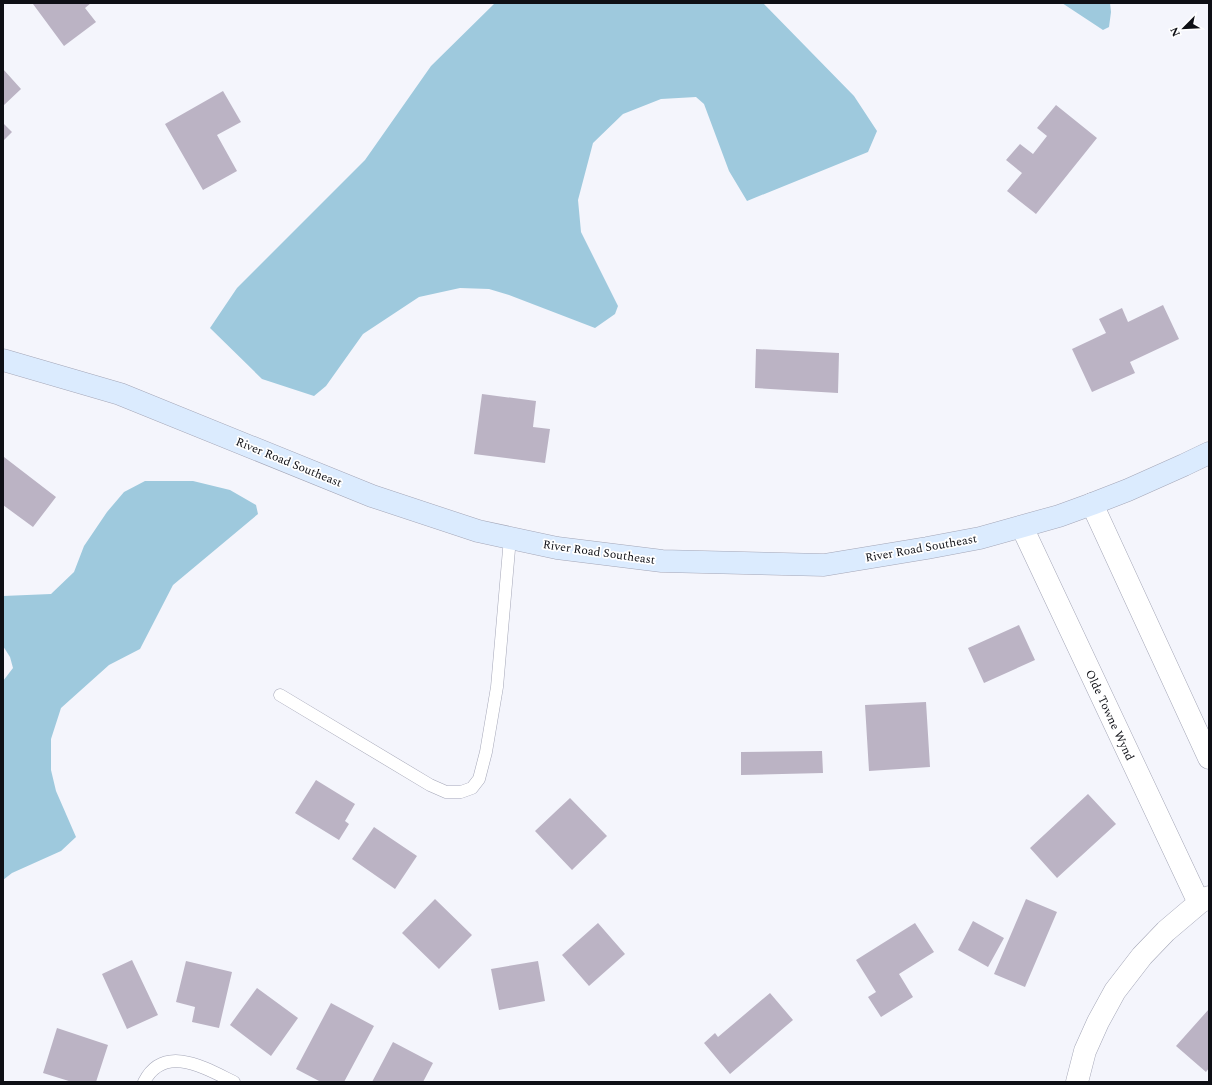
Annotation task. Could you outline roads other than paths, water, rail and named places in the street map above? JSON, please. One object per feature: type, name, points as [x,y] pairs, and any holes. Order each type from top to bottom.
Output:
[{"type":"main road","name":"River Road Southeast","points":[[3,360],[120,394],[372,496],[478,531],[557,548],[662,561],[824,565],[980,538],[1059,516],[1092,504],[1128,490],[1209,453]]},
{"type":"street","points":[[1092,504],[1209,758]]},
{"type":"street","name":"Olde Towne Wynd","points":[[1022,527],[1204,900]]},
{"type":"street","points":[[1077,1082],[1085,1051],[1098,1022],[1116,991],[1142,956],[1166,931],[1204,900]]},
{"type":"lane","points":[[280,695],[430,785],[446,792],[461,792],[472,788],[479,779],[486,752],[497,687],[510,538]]},
{"type":"lane","points":[[144,1082],[149,1073],[160,1065],[173,1061],[187,1062],[234,1082]]},
{"type":"water","points":[[495,3],[763,3],[854,96],[877,131],[868,152],[747,201],[729,171],[704,104],[696,97],[661,99],[623,114],[593,143],[578,200],[581,232],[618,306],[615,314],[595,328],[509,295],[489,289],[460,288],[419,297],[363,334],[326,386],[314,396],[262,379],[210,328],[237,288],[365,160],[431,66]]},
{"type":"water","points":[[1062,3],[1110,3],[1111,12],[1109,27],[1103,30]]},
{"type":"water","points":[[145,481],[193,481],[230,490],[256,505],[258,514],[173,585],[140,649],[109,665],[61,708],[51,739],[51,770],[56,791],[76,837],[61,851],[12,873],[3,880],[3,681],[13,668],[10,657],[3,646],[3,596],[51,594],[74,572],[84,546],[107,512],[124,492]]}]
